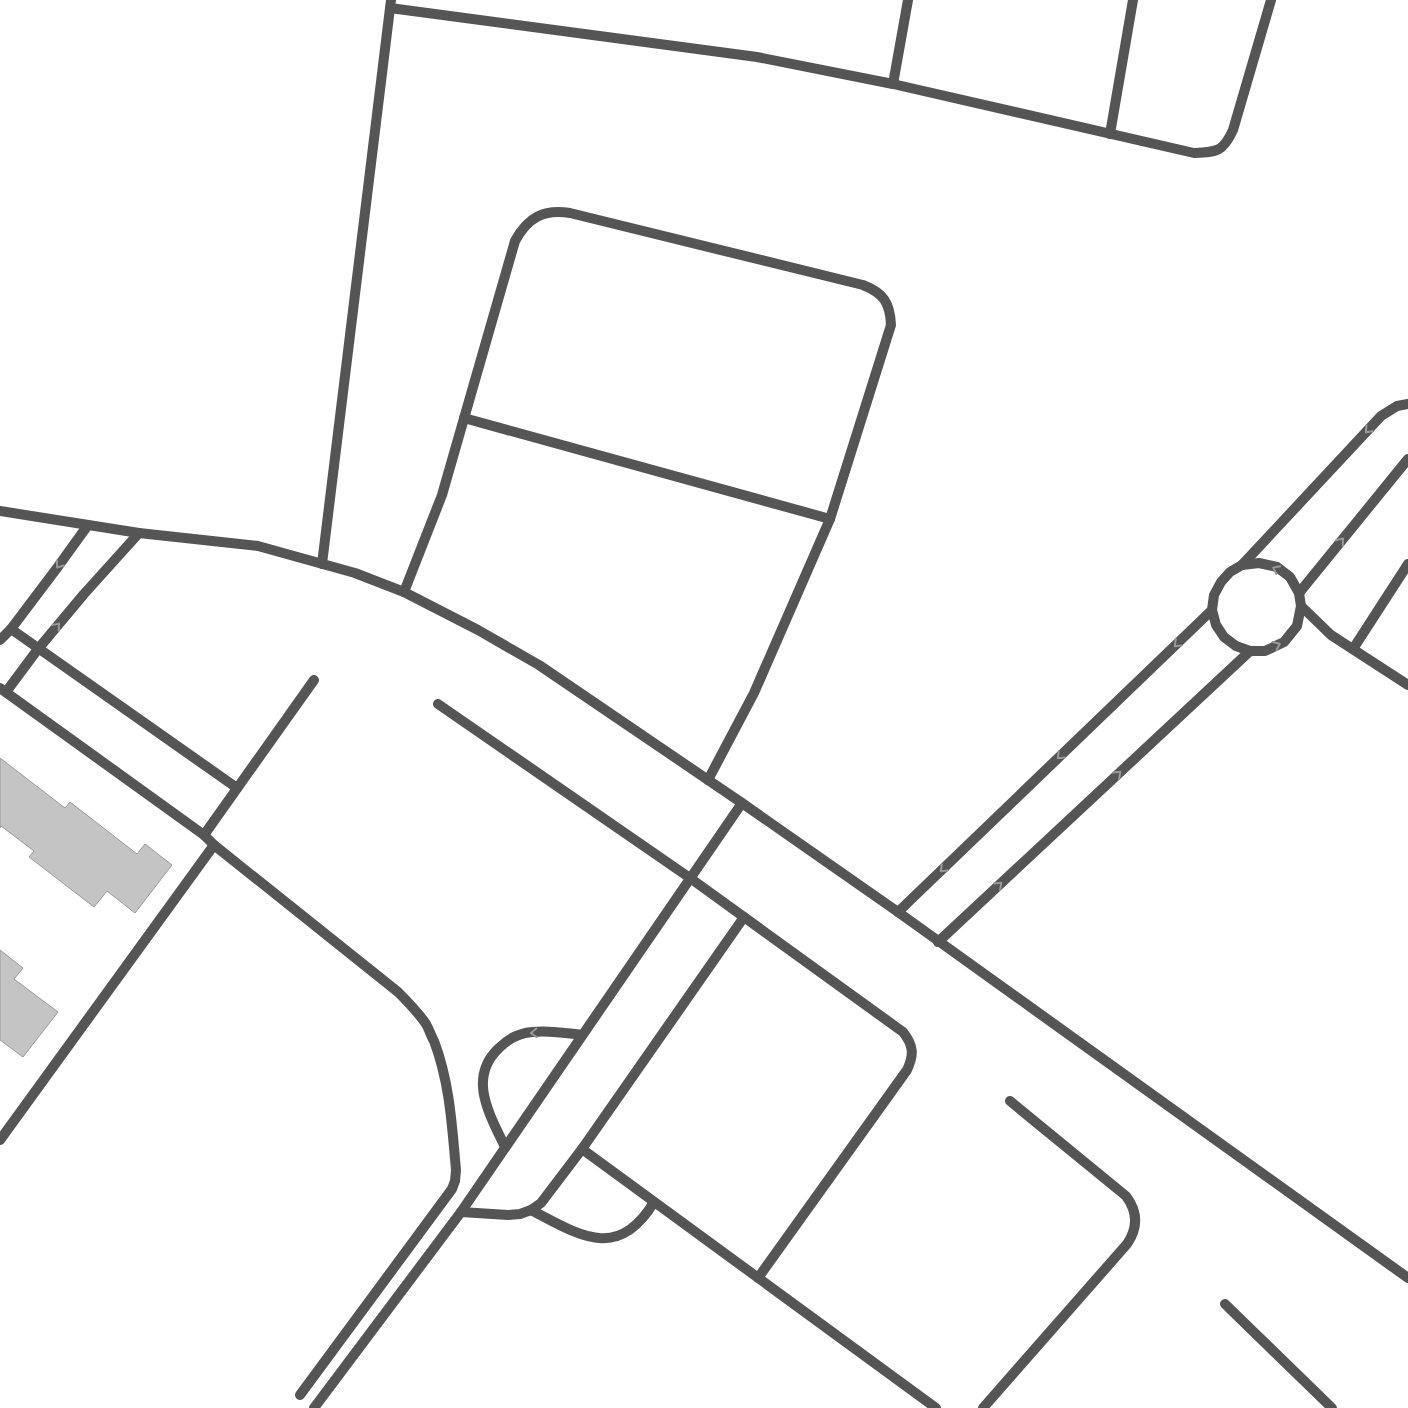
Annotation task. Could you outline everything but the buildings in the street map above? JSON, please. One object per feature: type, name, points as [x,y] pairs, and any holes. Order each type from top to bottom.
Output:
[{"type":"lane","points":[[893,84],[908,0]]},
{"type":"lane","points":[[1110,134],[1133,0]]},
{"type":"lane","points":[[322,564],[391,4],[756,57],[893,84],[1194,153],[1214,152],[1227,144],[1233,130],[1271,0]]},
{"type":"lane","points":[[404,592],[442,495],[515,241],[520,231],[536,217],[559,211],[570,213],[863,285],[875,290],[885,299],[890,312],[891,325],[830,520],[754,694],[708,780]]},
{"type":"lane","points":[[1242,565],[1260,563],[1277,567],[1290,578],[1299,593],[1301,606],[1297,626],[1284,642],[1266,651],[1250,651],[1236,646],[1224,637],[1216,625],[1212,610],[1214,595],[1220,582],[1230,572],[1242,565],[1381,416],[1397,406],[1408,404]]},
{"type":"lane","points":[[464,418],[830,520]]},
{"type":"lane","points":[[1299,593],[1408,459]]},
{"type":"lane","points":[[0,511],[139,533],[258,546],[355,573],[404,592],[478,630],[539,665],[742,803],[898,912],[1408,1278]]},
{"type":"lane","points":[[0,640],[11,629],[88,525]]},
{"type":"lane","points":[[139,533],[84,594],[3,690],[204,836],[398,992],[414,1008],[427,1026],[438,1051],[449,1094],[456,1170],[452,1189],[300,1395]]},
{"type":"lane","points":[[1353,649],[1408,564]]},
{"type":"lane","points":[[1301,606],[1331,635],[1408,685]]},
{"type":"lane","points":[[898,912],[1212,610]]},
{"type":"lane","points":[[11,629],[237,788]]},
{"type":"lane","points":[[938,942],[1250,651]]},
{"type":"lane","points":[[204,836],[314,680]]},
{"type":"lane","points":[[438,704],[690,878],[903,1032],[909,1040],[912,1048],[912,1060],[908,1070],[758,1278]]},
{"type":"lane","points":[[314,1408],[460,1212],[742,803]]},
{"type":"lane","points":[[0,1140],[214,845]]},
{"type":"lane","points":[[460,1212],[520,1214],[531,1210],[540,1203],[582,1149],[744,917]]},
{"type":"lane","points":[[505,1147],[487,1108],[483,1094],[483,1079],[487,1064],[494,1052],[505,1042],[518,1035],[532,1032],[582,1035]]},
{"type":"lane","points":[[984,1408],[1132,1238],[1136,1221],[1135,1212],[1126,1196],[1010,1101]]},
{"type":"lane","points":[[582,1149],[936,1408]]},
{"type":"lane","points":[[531,1210],[574,1232],[601,1240],[626,1232],[647,1214],[654,1202]]},
{"type":"lane","points":[[1225,1304],[1332,1408]]}]
